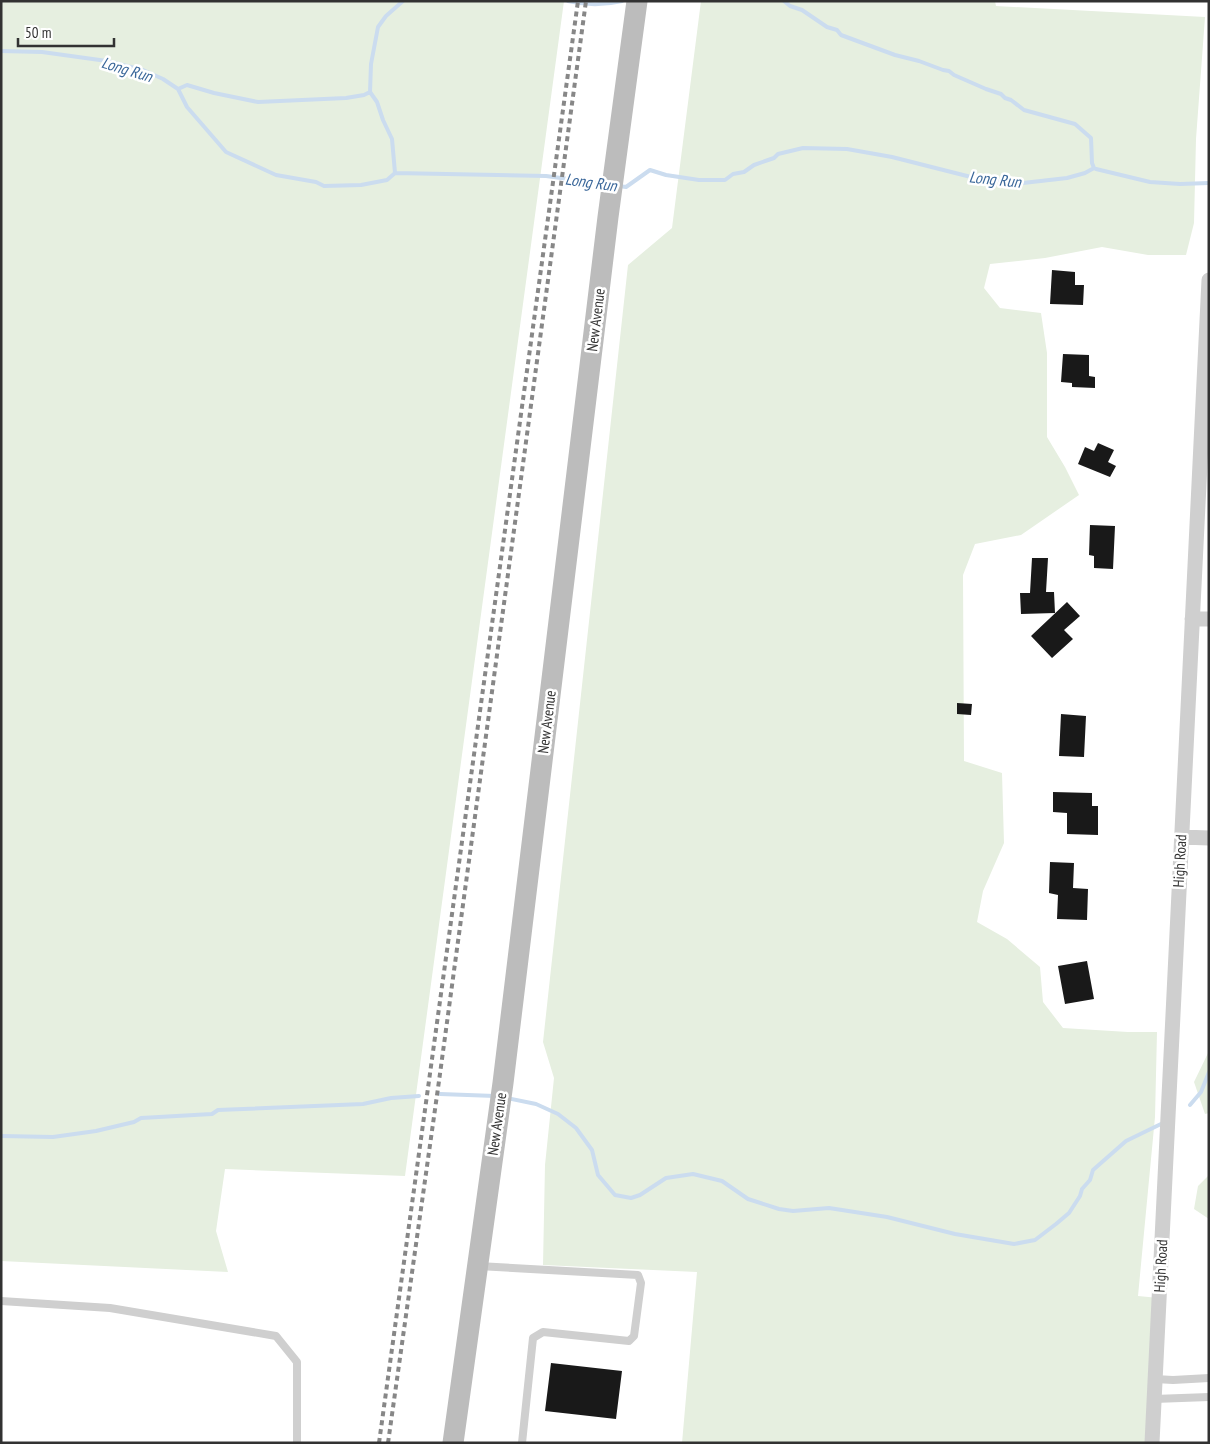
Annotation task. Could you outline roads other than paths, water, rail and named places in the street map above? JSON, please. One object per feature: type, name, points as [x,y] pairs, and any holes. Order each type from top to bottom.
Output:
[{"type":"main road","name":"New Avenue","points":[[453,1443],[501,1096],[608,217],[637,1]]},
{"type":"street","name":"High Road","points":[[1152,1443],[1209,280]]},
{"type":"street","points":[[1192,619],[1209,619]]},
{"type":"street","points":[[1182,837],[1209,838]]},
{"type":"lane","points":[[477,1266],[638,1275],[641,1283],[634,1336],[629,1341],[543,1332],[533,1338],[522,1443]]},
{"type":"lane","points":[[1,1301],[110,1308],[276,1336],[297,1362],[297,1443]]},
{"type":"lane","points":[[1155,1379],[1209,1378]]},
{"type":"lane","points":[[1154,1399],[1209,1397]]},
{"type":"waterway","points":[[395,173],[392,139],[377,102],[370,92],[371,64],[378,27],[386,16],[403,1]]},
{"type":"waterway","points":[[568,1],[595,4],[622,1]]},
{"type":"waterway","points":[[784,1],[790,6],[802,10],[827,27],[837,30],[841,35],[895,55],[949,71],[954,75],[1001,94],[1024,110],[1075,124],[1091,138],[1094,168]]},
{"type":"waterway","name":"Long Run","points":[[1,51],[42,52],[107,61],[143,70],[163,79],[178,89],[187,107],[226,152],[276,175],[316,182],[324,186],[361,185],[387,180],[395,173],[546,176],[605,184]]},
{"type":"waterway","points":[[178,89],[187,85],[258,102],[346,98],[370,92]]},
{"type":"waterway","name":"Long Run","points":[[619,186],[626,187],[650,170],[666,175],[699,180],[725,180],[733,174],[744,172],[754,165],[774,158],[778,154],[803,148],[847,149],[892,157],[971,177],[1023,183],[1067,178],[1085,173],[1094,168]]},
{"type":"waterway","name":"Long Run","points":[[1094,168],[1150,182],[1209,183]]},
{"type":"waterway","points":[[1190,1105],[1201,1092],[1209,1072]]},
{"type":"waterway","points":[[440,1094],[495,1096]]},
{"type":"waterway","points":[[1,1136],[53,1137],[96,1131],[134,1122],[141,1118],[212,1114],[218,1110],[363,1104],[391,1098],[419,1096]]},
{"type":"waterway","points":[[507,1098],[536,1104],[558,1114],[576,1128],[592,1150],[598,1175],[615,1195],[631,1198],[640,1195],[666,1178],[693,1174],[722,1181],[748,1199],[779,1209],[793,1211],[829,1208],[887,1217],[955,1234],[1014,1244],[1035,1240],[1056,1224],[1069,1213],[1080,1196],[1082,1189],[1090,1180],[1093,1170],[1126,1141],[1163,1123]]},
{"type":"railway","points":[[379,1443],[578,1]]},
{"type":"railway","points":[[388,1443],[586,1]]}]
